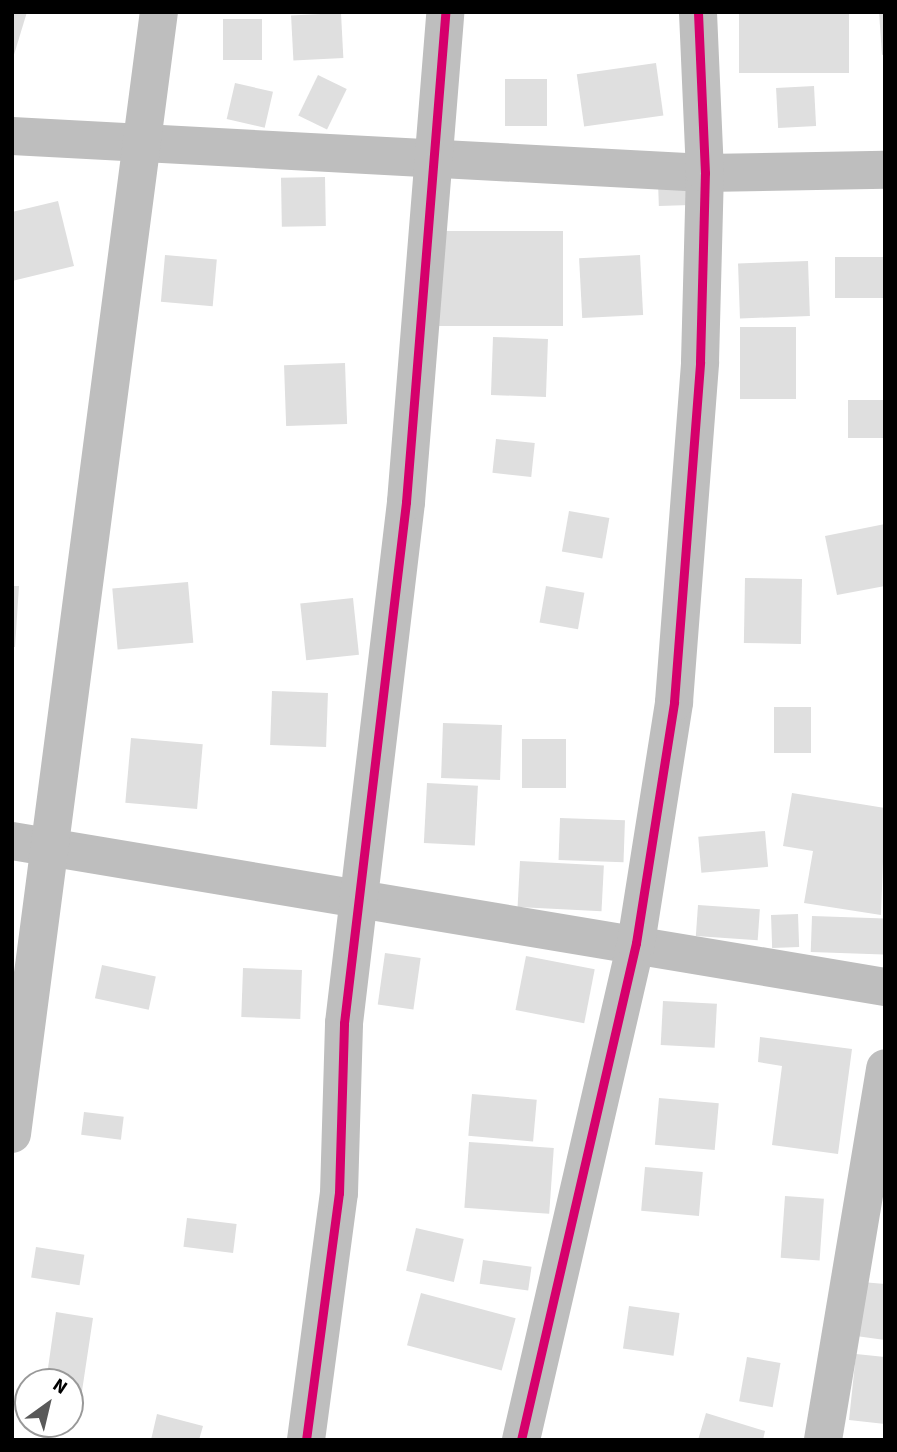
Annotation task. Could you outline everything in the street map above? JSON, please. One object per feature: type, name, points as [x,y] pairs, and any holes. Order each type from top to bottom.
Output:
[{"type":"street","points":[[12,1134],[159,12]]},
{"type":"street","points":[[306,1440],[339,1194],[344,1023],[406,502],[430,159],[445,12]]},
{"type":"street","points":[[521,1440],[636,943],[681,624],[700,362],[705,173],[698,12]]},
{"type":"street","points":[[12,136],[142,140],[430,159],[705,173],[885,170]]},
{"type":"street","points":[[12,841],[358,895],[885,987]]},
{"type":"street","points":[[823,1440],[885,1068]]},
{"type":"building","points":[[12,12],[27,12],[13,58],[12,58]]},
{"type":"building","points":[[739,12],[849,12],[849,73],[739,73]]},
{"type":"building","points":[[879,12],[885,12],[885,54],[882,55]]},
{"type":"building","points":[[341,13],[343,58],[293,61],[291,16]]},
{"type":"building","points":[[223,19],[262,19],[262,60],[223,60]]},
{"type":"building","points":[[656,63],[663,115],[584,127],[577,74]]},
{"type":"building","points":[[318,75],[347,89],[327,129],[298,115]]},
{"type":"building","points":[[505,79],[547,79],[547,126],[505,126]]},
{"type":"building","points":[[235,83],[273,92],[265,128],[227,119]]},
{"type":"building","points":[[814,86],[816,126],[778,128],[776,88]]},
{"type":"building","points":[[325,177],[326,226],[282,227],[281,178]]},
{"type":"building","points":[[690,181],[691,205],[659,206],[658,182]]},
{"type":"building","points":[[58,201],[74,266],[12,281],[12,212]]},
{"type":"building","points":[[432,231],[563,231],[563,326],[432,326]]},
{"type":"building","points":[[165,255],[217,260],[213,306],[161,302]]},
{"type":"building","points":[[640,255],[643,315],[582,318],[579,258]]},
{"type":"building","points":[[835,257],[885,257],[885,298],[835,298]]},
{"type":"building","points":[[808,261],[810,316],[740,318],[738,263]]},
{"type":"building","points":[[740,327],[796,327],[796,399],[740,399]]},
{"type":"building","points":[[493,337],[548,339],[546,397],[491,395]]},
{"type":"building","points":[[345,363],[347,424],[286,426],[284,365]]},
{"type":"building","points":[[848,400],[885,400],[885,438],[848,438]]},
{"type":"building","points":[[496,439],[535,443],[531,477],[492,473]]},
{"type":"building","points":[[569,511],[609,518],[602,558],[562,551]]},
{"type":"building","points":[[885,524],[885,586],[837,595],[825,536]]},
{"type":"building","points":[[745,578],[802,579],[801,644],[744,643]]},
{"type":"building","points":[[188,582],[193,643],[118,649],[112,589]]},
{"type":"building","points":[[12,586],[19,586],[15,647],[12,647]]},
{"type":"building","points":[[546,586],[584,593],[578,629],[540,622]]},
{"type":"building","points":[[353,598],[359,655],[306,660],[300,604]]},
{"type":"building","points":[[272,691],[328,693],[326,747],[270,745]]},
{"type":"building","points":[[774,707],[811,707],[811,753],[774,753]]},
{"type":"building","points":[[443,723],[502,725],[500,780],[441,778]]},
{"type":"building","points":[[131,738],[203,744],[197,809],[125,803]]},
{"type":"building","points":[[522,739],[566,739],[566,788],[522,788]]},
{"type":"building","points":[[427,783],[478,786],[475,846],[424,843]]},
{"type":"building","points":[[792,793],[885,808],[881,915],[804,903],[813,851],[783,846]]},
{"type":"building","points":[[560,818],[625,820],[623,862],[559,860]]},
{"type":"building","points":[[765,831],[768,867],[701,873],[698,837]]},
{"type":"building","points":[[520,861],[604,865],[601,911],[518,907]]},
{"type":"building","points":[[698,905],[760,909],[758,940],[696,936]]},
{"type":"building","points":[[798,914],[799,947],[772,948],[771,915]]},
{"type":"building","points":[[812,916],[885,919],[884,955],[811,952]]},
{"type":"building","points":[[385,953],[421,958],[413,1010],[378,1004]]},
{"type":"building","points":[[526,956],[595,969],[584,1023],[516,1010]]},
{"type":"building","points":[[102,965],[156,976],[149,1010],[95,998]]},
{"type":"building","points":[[243,968],[302,970],[300,1019],[241,1017]]},
{"type":"building","points":[[663,1001],[717,1004],[715,1048],[661,1045]]},
{"type":"building","points":[[760,1037],[852,1049],[838,1154],[772,1145],[782,1066],[758,1062]]},
{"type":"building","points":[[472,1094],[537,1100],[533,1142],[468,1136]]},
{"type":"building","points":[[659,1098],[719,1103],[715,1150],[655,1145]]},
{"type":"building","points":[[84,1112],[124,1117],[121,1140],[81,1135]]},
{"type":"building","points":[[469,1142],[554,1148],[549,1214],[464,1208]]},
{"type":"building","points":[[645,1167],[703,1172],[699,1216],[641,1211]]},
{"type":"building","points":[[785,1196],[824,1199],[820,1261],[781,1258]]},
{"type":"building","points":[[187,1218],[237,1224],[233,1253],[183,1247]]},
{"type":"building","points":[[416,1228],[464,1239],[454,1282],[406,1271]]},
{"type":"building","points":[[36,1247],[84,1255],[80,1285],[31,1278]]},
{"type":"building","points":[[483,1260],[532,1267],[528,1291],[480,1284]]},
{"type":"building","points":[[862,1282],[885,1284],[885,1340],[856,1336]]},
{"type":"building","points":[[421,1293],[516,1318],[502,1371],[407,1345]]},
{"type":"building","points":[[629,1306],[680,1313],[674,1356],[623,1349]]},
{"type":"building","points":[[56,1312],[93,1318],[84,1378],[84,1368],[48,1368]]},
{"type":"building","points":[[856,1354],[885,1357],[885,1424],[849,1420]]},
{"type":"building","points":[[747,1357],[780,1363],[773,1407],[739,1401]]},
{"type":"building","points":[[706,1413],[765,1431],[763,1440],[698,1440]]},
{"type":"building","points":[[157,1414],[203,1426],[199,1440],[151,1440]]},
{"type":"cycle path","points":[[306,1440],[339,1193],[344,1023],[406,502],[445,12]]},
{"type":"cycle path","points":[[521,1440],[636,943],[674,702],[700,362],[705,173],[698,12]]}]
